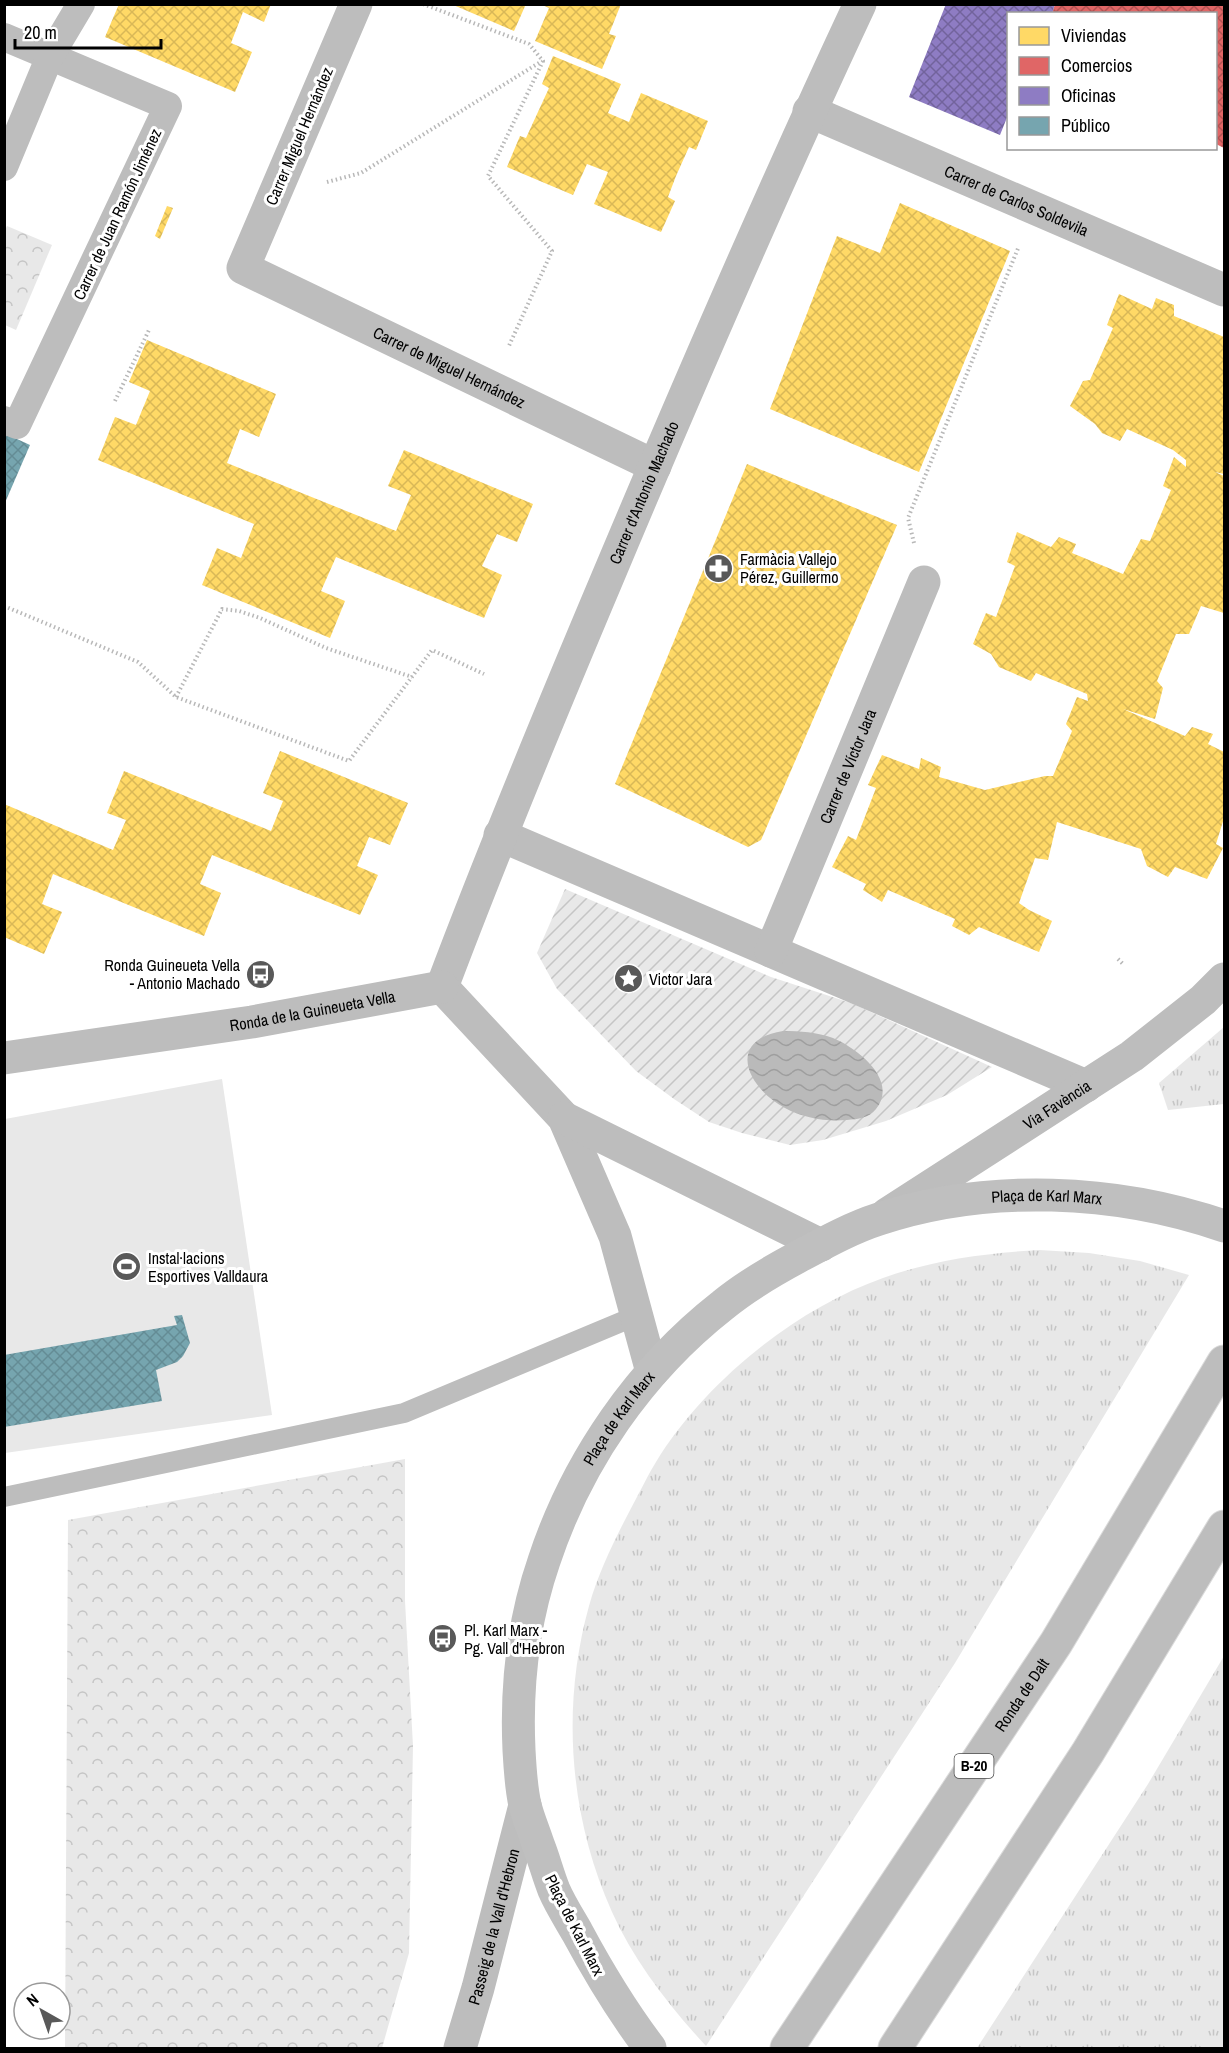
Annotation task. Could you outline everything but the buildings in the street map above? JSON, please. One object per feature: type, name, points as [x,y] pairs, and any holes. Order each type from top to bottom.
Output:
[{"type":"main road","name":"Carrer Miguel Hernández","points":[[243,268],[356,4]]},
{"type":"main road","name":"Carrer d'Antonio Machado","points":[[442,987],[500,835],[655,466],[809,111],[860,4]]},
{"type":"main road","name":"Carrer de Carlos Soldevila","points":[[809,111],[1224,290]]},
{"type":"main road","name":"Carrer de Miguel Hernández","points":[[243,268],[655,466]]},
{"type":"main road","name":"Carrer de Víctor Jara","points":[[771,951],[924,582]]},
{"type":"main road","points":[[500,835],[1086,1086]]},
{"type":"main road","name":"Via Favència","points":[[881,1218],[1132,1056],[1203,1000],[1224,978]]},
{"type":"main road","points":[[442,987],[564,1118],[615,1236],[652,1372]]},
{"type":"main road","name":"Ronda de la Guineueta Vella","points":[[4,1058],[252,1022],[442,987]]},
{"type":"main road","points":[[564,1118],[821,1245]]},
{"type":"main road","name":"Plaça de Karl Marx","points":[[650,2049],[626,2017],[601,1977],[555,1892],[525,1806],[519,1747],[519,1688],[523,1649],[535,1588],[555,1529],[581,1473],[614,1420],[652,1372],[681,1341],[723,1305],[747,1287],[821,1245],[881,1218],[944,1203],[987,1198],[1074,1196],[1135,1203],[1194,1216],[1224,1226]]},
{"type":"main road","name":"Ronda de Dalt","points":[[787,2049],[1056,1643],[1224,1362]]},
{"type":"main road","points":[[895,2049],[1088,1752],[1224,1527]]},
{"type":"main road","name":"Passeig de la Vall d'Hebron","points":[[460,2049],[525,1806]]},
{"type":"street","points":[[4,167],[51,56],[81,4]]},
{"type":"street","name":"Carrer de Juan Ramón Jiménez","points":[[4,37],[168,106],[17,425],[4,420]]},
{"type":"lane","points":[[4,1497],[404,1413],[638,1315]]},
{"type":"path","points":[[327,182],[361,173],[543,61],[529,44],[423,4]]},
{"type":"path","name":"Carrer de Miguel Hernández","points":[[503,358],[552,250],[489,176],[543,61]]},
{"type":"path","points":[[924,582],[908,518],[1023,236]]},
{"type":"path","points":[[115,401],[149,330]]},
{"type":"path","points":[[4,606],[138,662],[176,697],[349,761],[432,650],[484,674]]},
{"type":"path","points":[[176,697],[222,609],[239,611],[260,618],[326,648],[412,677]]},
{"type":"path","points":[[1118,959],[1124,965]]},
{"type":"green space","points":[[7,226],[52,245],[16,330],[5,325],[4,232]]},
{"type":"green space","points":[[565,889],[771,977],[851,1003],[992,1067],[947,1095],[886,1121],[823,1140],[790,1145],[709,1122],[636,1071],[557,989],[537,953]]},
{"type":"green space","points":[[1224,1027],[1224,1104],[1168,1110],[1159,1083]]},
{"type":"green space","name":"Instal·lacions Esportives Valldaura","points":[[222,1079],[272,1415],[5,1453],[5,1119]]},
{"type":"green space","points":[[1039,1250],[1089,1253],[1140,1261],[1189,1275],[955,1663],[706,2046],[666,1999],[631,1948],[612,1912],[586,1838],[578,1800],[574,1761],[575,1683],[580,1644],[589,1606],[604,1563],[649,1474],[676,1433],[699,1404],[726,1377],[785,1329],[850,1292],[921,1266],[960,1258]]},
{"type":"green space","points":[[405,1459],[405,1601],[413,1746],[409,1953],[382,2048],[65,2048],[65,2041],[72,2041],[72,1981],[65,1981],[68,1520]]},
{"type":"green space","points":[[1224,1656],[1224,2048],[977,2048],[1148,1784]]},
{"type":"water","points":[[783,1031],[808,1032],[827,1036],[843,1043],[863,1057],[879,1076],[882,1087],[882,1098],[876,1109],[867,1116],[859,1118],[823,1120],[807,1117],[785,1108],[760,1089],[752,1077],[748,1065],[748,1054],[754,1044],[765,1036]]},
{"type":"place","name":"Farmàcia Vallejo Pérez, Guillermo","points":[[719,568]]},
{"type":"place","name":"Ronda Guineueta Vella - Antonio Machado","points":[[261,974]]},
{"type":"place","name":"Victor Jara","points":[[628,979]]},
{"type":"place","name":"Instal·lacions Esportives Valldaura","points":[[127,1267]]},
{"type":"place","name":"Pl. Karl Marx - Pg. Vall d'Hebron","points":[[443,1639]]}]
